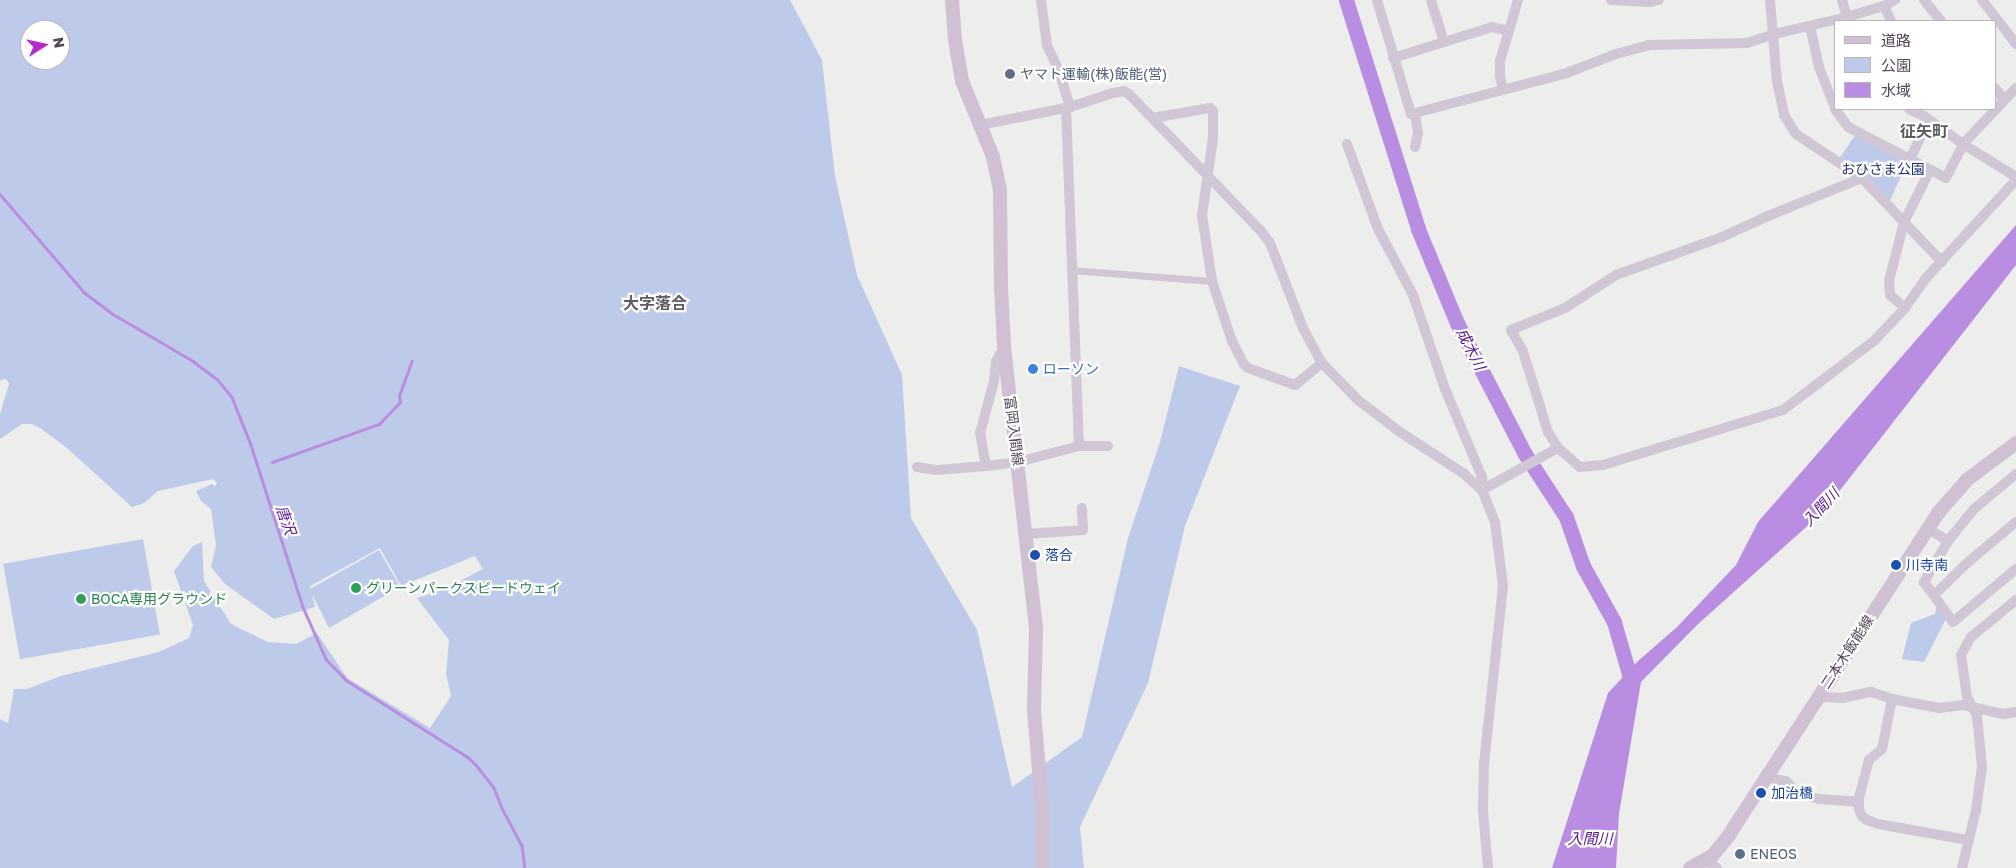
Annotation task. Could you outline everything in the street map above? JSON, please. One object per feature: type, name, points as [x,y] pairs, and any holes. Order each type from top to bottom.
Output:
[{"type":"main road","name":"富岡入間線","points":[[952,0],[955,40],[962,81],[993,157],[1000,191],[1000,287],[1004,346],[1036,628],[1034,710],[1043,819],[1042,868]]},
{"type":"main road","name":"二本木飯能線","points":[[1690,868],[1711,864],[1927,528],[1963,484],[1982,467],[2016,443]]},
{"type":"street","points":[[1041,0],[1047,45],[1059,71],[1068,107],[1070,270],[1077,354],[1079,446]]},
{"type":"street","points":[[1377,0],[1411,114],[1564,74],[1616,54],[1649,45],[1747,43],[1774,34],[1834,21]]},
{"type":"street","points":[[1431,0],[1444,42]]},
{"type":"street","points":[[1504,89],[1500,76],[1500,61],[1518,0]]},
{"type":"street","points":[[1610,0],[1650,2],[1659,0]]},
{"type":"street","points":[[1770,0],[1774,34],[1773,58],[1784,115],[1796,134],[1862,178],[1942,262]]},
{"type":"street","points":[[1842,0],[1847,19],[1884,6],[1895,0]]},
{"type":"street","points":[[1924,0],[1940,20]]},
{"type":"street","points":[[1982,0],[2016,44]]},
{"type":"street","points":[[1884,6],[1890,20]]},
{"type":"street","points":[[1810,26],[1819,67],[1834,105]]},
{"type":"street","points":[[1393,58],[1492,27],[1509,31]]},
{"type":"street","points":[[1996,108],[2016,88]]},
{"type":"street","points":[[1996,89],[2004,99]]},
{"type":"street","points":[[980,125],[1068,107],[1124,92],[1153,118],[1261,231],[1270,243],[1303,328],[1322,363],[1358,400],[1400,432],[1463,472],[1482,490]]},
{"type":"street","points":[[1153,118],[1210,108],[1214,112],[1214,138],[1202,215],[1212,281],[1232,341],[1243,363],[1248,368],[1295,384],[1322,363]]},
{"type":"street","points":[[1836,110],[1848,127],[1946,178],[1963,144],[1994,110]]},
{"type":"street","points":[[1862,178],[1722,237],[1616,275],[1565,308],[1511,330],[1523,351],[1548,432],[1558,448],[1580,467],[1603,465],[1784,410],[1865,350],[1905,308],[1925,279],[2016,178],[1963,144],[1928,114],[1913,110]]},
{"type":"street","points":[[1415,113],[1418,133],[1415,147]]},
{"type":"street","points":[[1910,159],[1928,114]]},
{"type":"street","points":[[1347,144],[1378,229],[1413,295],[1445,389],[1482,477],[1482,490],[1495,522],[1503,586],[1484,763],[1483,811],[1488,868]]},
{"type":"street","points":[[1905,308],[1890,295],[1889,281],[1904,222],[1930,170]]},
{"type":"street","points":[[1070,270],[1212,281]]},
{"type":"street","points":[[986,466],[980,433],[994,380],[996,361],[1004,346]]},
{"type":"street","points":[[917,467],[937,470],[986,466],[1018,462],[1079,446],[1108,446]]},
{"type":"street","points":[[1482,490],[1558,448]]},
{"type":"street","points":[[2016,474],[1974,509],[1948,541],[1924,582],[1954,622],[2016,569]]},
{"type":"street","points":[[1026,534],[1083,530],[1082,508]]},
{"type":"street","points":[[1934,595],[1967,563],[2016,522]]},
{"type":"street","points":[[1927,528],[1948,541]]},
{"type":"street","points":[[1962,868],[1979,793],[1982,767],[1977,716],[1967,697],[1961,667],[1962,649],[1971,637],[2016,600]]},
{"type":"street","points":[[1818,697],[1842,698],[1871,692],[1892,699],[1939,708],[1963,705],[2003,714],[2016,712]]},
{"type":"street","points":[[1892,699],[1882,749],[1869,760],[1858,802],[1859,809],[1867,820],[1968,840]]},
{"type":"street","points":[[1765,778],[1786,781],[1798,794],[1819,800],[1858,802]]},
{"type":"green space","points":[[0,0],[790,0],[822,60],[835,176],[857,275],[902,375],[911,518],[977,630],[1012,787],[1082,737],[1128,538],[1160,442],[1179,366],[1240,386],[1185,526],[1148,683],[1080,827],[1084,868],[0,868],[0,719],[8,723],[14,689],[27,689],[61,676],[159,652],[189,638],[193,625],[174,571],[193,546],[202,542],[204,581],[231,624],[268,642],[296,644],[317,633],[347,678],[430,728],[451,696],[446,674],[449,640],[417,598],[445,589],[483,569],[475,556],[401,586],[380,548],[310,586],[310,589],[379,550],[400,587],[329,628],[312,594],[315,607],[274,619],[225,584],[211,567],[216,545],[211,509],[201,501],[196,491],[212,484],[215,486],[217,483],[213,479],[158,491],[144,503],[132,507],[67,448],[40,428],[32,424],[22,424],[0,439],[0,414],[9,384],[6,379],[0,380]]},
{"type":"green space","name":"おひさま公園","points":[[1856,134],[1908,160],[1890,201],[1838,160]]},
{"type":"green space","name":"BOCA専用グラウンド","points":[[143,539],[160,635],[20,659],[3,564]]},
{"type":"green space","points":[[1937,604],[1947,617],[1924,662],[1902,659],[1911,623],[1935,614]]},
{"type":"water","name":"入間川","points":[[2016,225],[2016,265],[1823,512],[1697,625],[1641,682],[1619,814],[1616,868],[1552,868],[1608,693],[1638,661],[1677,627],[1736,565],[1758,522]]},
{"type":"waterway","name":"成木川","points":[[1346,0],[1418,229],[1457,323],[1525,454],[1566,517],[1583,566],[1614,622],[1631,681]]},
{"type":"waterway","name":"唐沢","points":[[0,194],[85,293],[113,314],[193,361],[217,379],[232,397],[251,445],[303,607],[326,659],[346,680],[468,757],[477,766],[494,788],[503,810],[522,845],[525,868]]},
{"type":"waterway","points":[[272,462],[379,424],[400,402],[399,396],[412,361]]},
{"type":"place","name":"ヤマト運輸(株)飯能(営)","points":[[1010,74]]},
{"type":"place","name":"ローソン","points":[[1033,369]]},
{"type":"place","name":"落合","points":[[1035,555]]},
{"type":"place","name":"川寺南","points":[[1896,565]]},
{"type":"place","name":"グリーンパークスピードウェイ","points":[[356,588]]},
{"type":"place","name":"BOCA専用グラウンド","points":[[81,599]]},
{"type":"place","name":"加治橋","points":[[1761,793]]},
{"type":"place","name":"ENEOS","points":[[1740,854]]},
{"type":"district","name":"征矢町","points":[[1924,131]]},
{"type":"district","name":"大字落合","points":[[655,303]]}]
